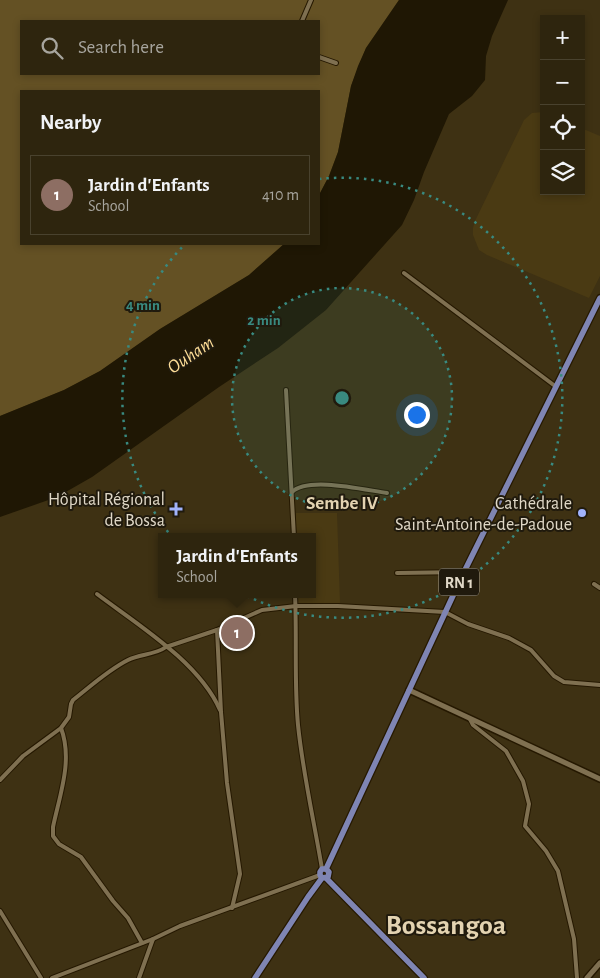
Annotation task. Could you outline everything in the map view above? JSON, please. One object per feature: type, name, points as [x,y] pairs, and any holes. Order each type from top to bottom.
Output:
[{"type":"main road","name":"RN 1","points":[[256,978],[323,874],[464,572],[599,301]]},
{"type":"main road","points":[[323,874],[424,978]]},
{"type":"street","points":[[302,20],[311,0]]},
{"type":"street","points":[[320,57],[336,63]]},
{"type":"street","points":[[404,273],[556,386]]},
{"type":"street","points":[[286,390],[294,533]]},
{"type":"street","points":[[292,492],[297,487],[332,484],[387,493]]},
{"type":"street","points":[[397,572],[464,572]]},
{"type":"street","points":[[594,584],[600,588]]},
{"type":"street","points":[[97,594],[186,663],[209,690],[221,712]]},
{"type":"street","points":[[52,978],[153,939],[180,926],[323,874],[307,792],[298,724],[295,661],[296,598]]},
{"type":"street","points":[[0,780],[23,756],[61,728],[69,717],[73,700],[118,665],[132,658],[217,630],[262,610],[296,606],[338,606],[445,612],[468,624],[509,638],[531,650],[554,676],[564,682],[600,685]]},
{"type":"street","points":[[217,630],[227,783],[240,874],[232,908]]},
{"type":"street","points":[[409,690],[600,779]]},
{"type":"street","points":[[470,719],[473,725],[506,752],[522,781],[529,804],[525,826],[546,851],[558,871],[574,939],[577,978]]},
{"type":"street","points":[[61,728],[66,740],[67,762],[53,827],[53,836],[59,844],[81,857],[113,901],[128,918],[142,943]]},
{"type":"street","points":[[0,911],[41,978]]},
{"type":"street","points":[[139,978],[153,939]]},
{"type":"street","points":[[587,978],[600,964]]},
{"type":"shaded area","points":[[0,0],[399,0],[366,48],[351,86],[338,152],[320,193],[320,90],[20,90],[20,245],[283,245],[249,275],[160,329],[100,371],[64,390],[0,416]]},
{"type":"shaded area","points":[[540,112],[540,195],[585,195],[585,130],[600,136],[600,276],[589,298],[487,255],[479,250],[473,235],[475,221],[524,120],[532,113]]},
{"type":"shaded area","points":[[296,513],[337,513],[340,603],[298,604],[298,598],[316,598],[316,533],[296,533]]},
{"type":"water","name":"Ouham","points":[[399,0],[508,0],[492,36],[486,56],[485,80],[472,96],[449,114],[402,225],[326,310],[278,348],[219,387],[92,477],[57,497],[0,517],[0,416],[64,390],[100,371],[160,329],[249,275],[283,245],[320,245],[320,193],[338,152],[351,86],[366,48]]},
{"type":"place","name":"Hôpital Régional de Bossa","points":[[176,509]]},
{"type":"place","name":"Cathédrale Saint-Antoine-de-Padoue","points":[[582,513]]},
{"type":"place","name":"Jardin d'Enfants","points":[[237,633]]},
{"type":"district","name":"Sembe IV","points":[[342,502]]},
{"type":"district","name":"Bossangoa","points":[[446,924]]}]
